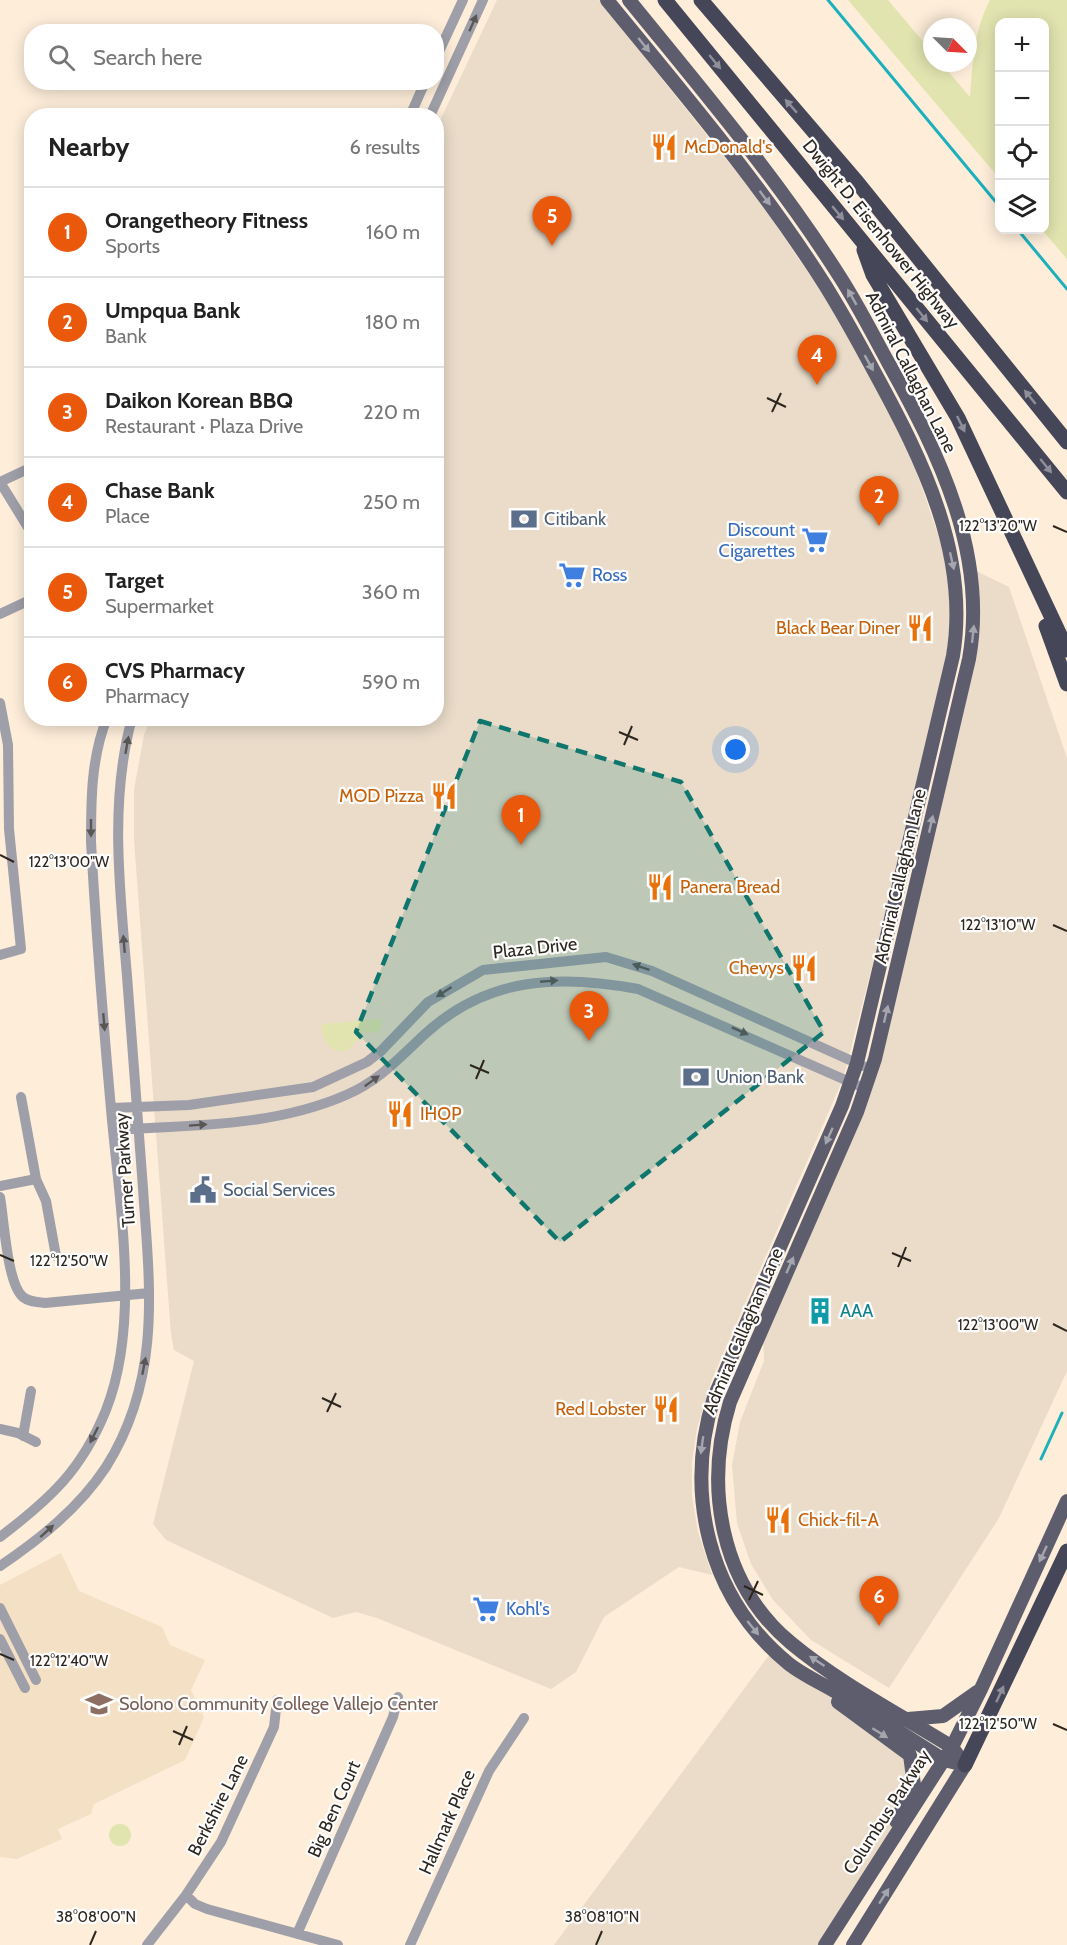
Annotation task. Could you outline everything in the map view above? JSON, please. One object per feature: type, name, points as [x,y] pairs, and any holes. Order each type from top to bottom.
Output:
[{"type":"highway","name":"Dwight D. Eisenhower Highway","points":[[665,0],[1067,492]]},
{"type":"highway","name":"Dwight D. Eisenhower Highway","points":[[701,0],[856,182],[1067,442]]},
{"type":"highway","points":[[859,237],[873,275],[958,418],[1067,650]]},
{"type":"highway","points":[[1016,542],[1067,684]]},
{"type":"highway","points":[[965,1765],[1067,1551]]},
{"type":"main road","name":"Admiral Callaghan Lane","points":[[607,0],[766,200],[826,286],[911,441],[935,503],[952,560],[958,604],[953,656],[857,1064],[714,1397],[705,1430],[700,1463],[700,1495],[706,1530],[722,1578],[757,1633],[780,1656],[801,1672],[944,1760],[965,1765]]},
{"type":"main road","name":"Admiral Callaghan Lane","points":[[629,0],[776,184],[846,287],[926,434],[956,512],[969,556],[975,604],[969,659],[872,1071],[730,1402],[719,1448],[717,1494],[722,1526],[732,1557],[748,1591],[770,1622],[804,1653],[952,1747],[965,1765]]},
{"type":"main road","name":"Columbus Parkway","points":[[825,1945],[952,1747],[1067,1501]]},
{"type":"main road","points":[[801,1672],[861,1721],[903,1748],[910,1755],[913,1766],[913,1786],[854,1900]]},
{"type":"main road","points":[[908,1719],[943,1716],[981,1689]]},
{"type":"main road","points":[[853,1945],[965,1765]]},
{"type":"street","points":[[444,41],[463,0]]},
{"type":"street","points":[[444,85],[483,0]]},
{"type":"street","points":[[414,108],[421,90]]},
{"type":"street","points":[[434,108],[442,90]]},
{"type":"street","points":[[24,471],[0,482],[24,521]]},
{"type":"street","points":[[0,614],[24,603]]},
{"type":"street","points":[[0,703],[8,745],[5,830],[21,949],[0,955]]},
{"type":"street","name":"Turner Parkway","points":[[0,1536],[61,1487],[93,1438],[106,1409],[124,1343],[124,1296],[91,842],[92,786],[100,737],[104,726]]},
{"type":"street","name":"Turner Parkway","points":[[0,1566],[44,1535],[77,1503],[105,1467],[123,1434],[137,1395],[150,1328],[139,1128],[119,875],[118,795],[131,726]]},
{"type":"street","name":"Plaza Drive","points":[[111,1108],[189,1105],[313,1087],[367,1062],[381,1051],[428,1002],[483,970],[606,957],[663,975],[872,1071]]},
{"type":"street","name":"Plaza Drive","points":[[113,1130],[239,1122],[291,1114],[344,1096],[368,1086],[404,1057],[441,1020],[478,996],[505,988],[550,980],[598,981],[638,989],[866,1089]]},
{"type":"street","points":[[21,1097],[36,1179],[46,1201],[56,1256]]},
{"type":"street","points":[[0,1186],[36,1179]]},
{"type":"street","points":[[0,1197],[14,1283],[23,1298],[45,1303],[149,1293]]},
{"type":"street","points":[[24,1436],[31,1391]]},
{"type":"street","points":[[0,1429],[36,1442]]},
{"type":"street","points":[[0,1608],[36,1680]]},
{"type":"street","points":[[0,1640],[25,1688]]},
{"type":"street","name":"Big Ben Court","points":[[297,1934],[393,1717],[398,1696]]},
{"type":"street","name":"Berkshire Lane","points":[[147,1945],[186,1895],[231,1821],[274,1726],[277,1700]]},
{"type":"street","name":"Hallmark Place","points":[[410,1945],[489,1771],[524,1718]]},
{"type":"street","points":[[186,1895],[195,1904],[207,1909],[338,1945]]},
{"type":"highlighted area","points":[[480,721],[681,782],[824,1032],[560,1242],[356,1032]]},
{"type":"shaded area","points":[[497,0],[599,0],[761,203],[832,308],[887,408],[913,462],[942,546],[952,604],[947,655],[905,838],[843,1079],[712,1379],[697,1428],[692,1462],[692,1496],[698,1532],[712,1575],[679,1567],[604,1617],[576,1672],[551,1689],[377,1618],[356,1612],[333,1618],[166,1540],[153,1524],[194,1361],[174,1350],[171,1334],[134,840],[134,790],[144,735],[147,726],[444,726],[444,112]]},
{"type":"shaded area","points":[[974,570],[1009,587],[1067,758],[1067,1371],[999,1518],[889,1688],[811,1640],[773,1600],[751,1564],[737,1523],[732,1465],[740,1422],[764,1361],[763,1335],[873,1080],[974,645]]},
{"type":"shaded area","name":"Solono Community College Vallejo Center","points":[[61,1553],[79,1591],[162,1627],[170,1645],[205,1660],[191,1690],[204,1717],[185,1760],[94,1804],[91,1814],[58,1829],[62,1839],[17,1859],[0,1857],[0,1585]]},
{"type":"shaded area","points":[[773,1650],[903,1748],[914,1770],[901,1811],[854,1900],[826,1945],[554,1945]]},
{"type":"green space","points":[[848,0],[888,0],[923,41],[923,72],[949,72],[970,97],[972,72],[977,72],[977,36],[990,0],[1067,0],[1067,259],[1045,234],[1049,234],[1049,18],[995,18],[995,173]]},
{"type":"green space","points":[[383,1019],[380,1030],[374,1033],[365,1032],[348,1050],[341,1051],[332,1048],[323,1036],[321,1024]]},
{"type":"green space","points":[[120,1824],[128,1827],[131,1835],[128,1843],[120,1846],[112,1843],[109,1835],[112,1827]]},
{"type":"waterway","points":[[828,0],[995,201]]},
{"type":"waterway","points":[[1021,234],[1067,289]]},
{"type":"waterway","points":[[1041,1459],[1062,1413]]},
{"type":"place","name":"McDonald's","points":[[664,147]]},
{"type":"place","name":"Target","points":[[552,246]]},
{"type":"place","name":"Chase Bank","points":[[817,385]]},
{"type":"place","name":"Citibank","points":[[524,519]]},
{"type":"place","name":"Umpqua Bank","points":[[879,526]]},
{"type":"place","name":"Discount Cigarettes","points":[[815,540]]},
{"type":"place","name":"Ross","points":[[572,575]]},
{"type":"place","name":"Black Bear Diner","points":[[920,628]]},
{"type":"place","name":"MOD Pizza","points":[[444,796]]},
{"type":"place","name":"Orangetheory Fitness","points":[[521,845]]},
{"type":"place","name":"Panera Bread","points":[[660,887]]},
{"type":"place","name":"Chevys","points":[[804,968]]},
{"type":"place","name":"Daikon Korean BBQ","points":[[589,1041]]},
{"type":"place","name":"Union Bank","points":[[696,1077]]},
{"type":"place","name":"IHOP","points":[[400,1114]]},
{"type":"place","name":"Social Services","points":[[203,1190]]},
{"type":"place","name":"AAA","points":[[820,1311]]},
{"type":"place","name":"Red Lobster","points":[[666,1409]]},
{"type":"place","name":"Chick-fil-A","points":[[778,1520]]},
{"type":"place","name":"Kohl's","points":[[486,1609]]},
{"type":"place","name":"CVS Pharmacy","points":[[879,1626]]},
{"type":"place","name":"Solono Community College Vallejo Center","points":[[99,1704]]}]
